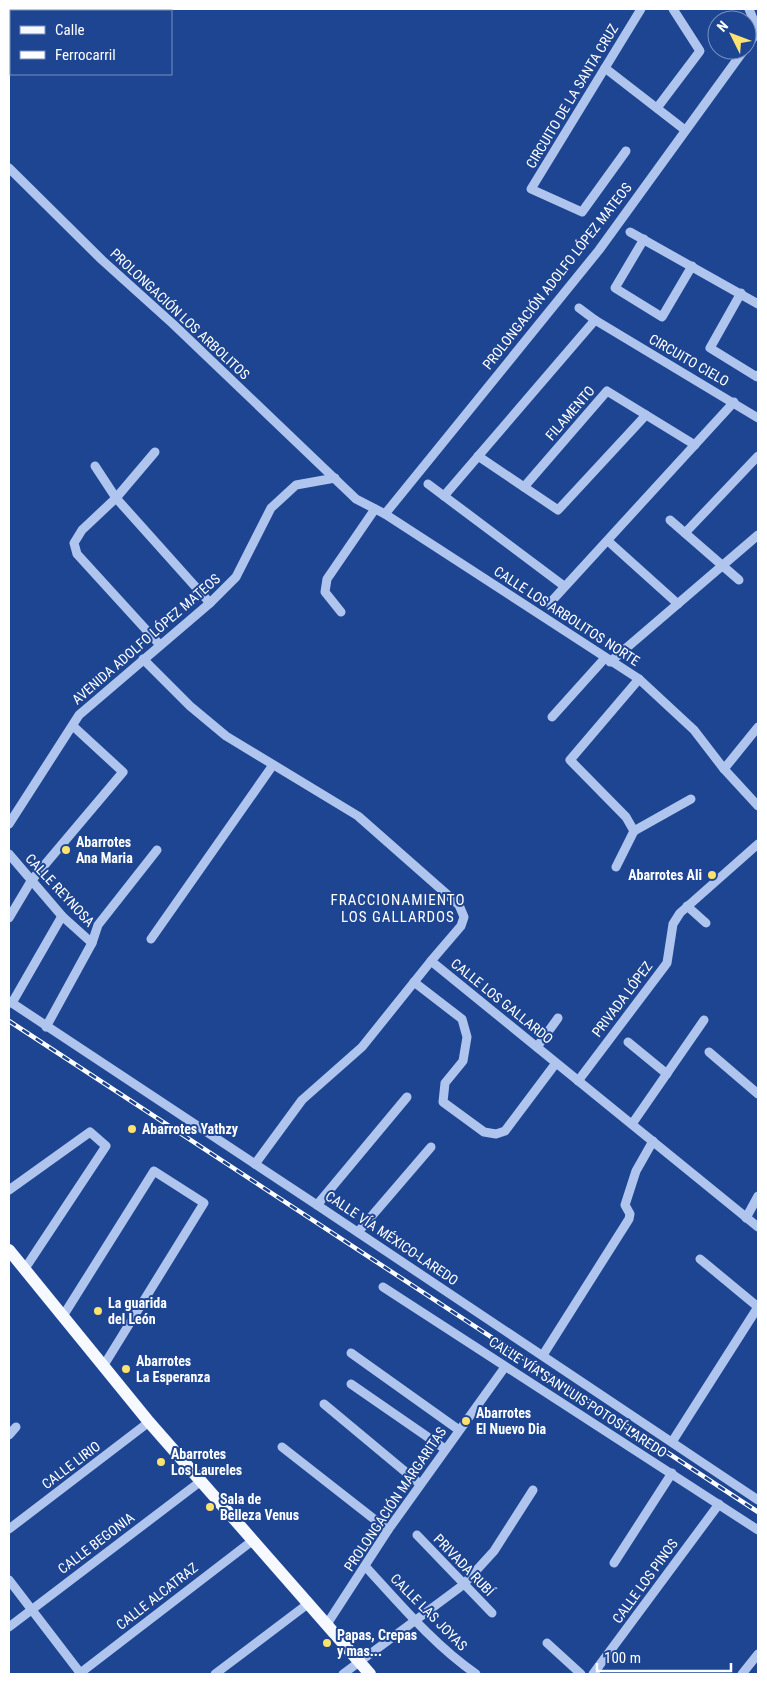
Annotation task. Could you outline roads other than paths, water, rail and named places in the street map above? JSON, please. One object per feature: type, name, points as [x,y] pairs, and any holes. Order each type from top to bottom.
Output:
[{"type":"main road","points":[[9,1250],[149,1422],[370,1674]]},
{"type":"street","name":"CIRCUITO DE LA SANTA CRUZ","points":[[626,152],[582,212],[532,188],[641,9]]},
{"type":"street","points":[[657,108],[700,51],[673,9]]},
{"type":"street","points":[[749,9],[758,31]]},
{"type":"street","name":"PROLONGACIÓN ADOLFO LÓPEZ MATEOS","points":[[385,514],[598,250],[737,60]]},
{"type":"street","points":[[605,68],[685,130]]},
{"type":"street","name":"PROLONGACIÓN LOS ARBOLITOS","points":[[9,168],[102,260],[173,324],[335,478]]},
{"type":"street","points":[[630,232],[758,304]]},
{"type":"street","points":[[644,239],[615,288],[662,317],[692,266]]},
{"type":"street","points":[[741,293],[710,348],[757,377],[758,375]]},
{"type":"street","name":"CIRCUITO CIELO","points":[[549,604],[734,402],[595,320],[578,308]]},
{"type":"street","points":[[444,496],[595,320]]},
{"type":"street","name":"FILAMENTO","points":[[524,487],[607,391],[646,415]]},
{"type":"street","points":[[734,402],[757,417]]},
{"type":"street","points":[[478,456],[558,510],[646,415],[695,445]]},
{"type":"street","points":[[156,452],[116,498],[82,530],[74,543],[77,554],[160,645]]},
{"type":"street","points":[[685,533],[758,456]]},
{"type":"street","points":[[95,466],[116,498],[210,603]]},
{"type":"street","name":"CALLE LOS ARBOLITOS NORTE","points":[[335,478],[356,499],[385,514],[639,679],[694,730],[724,769],[757,802]]},
{"type":"street","name":"AVENIDA ADOLFO LÓPEZ MATEOS","points":[[9,824],[80,715],[210,603],[236,577],[271,508],[296,485],[335,478]]},
{"type":"street","points":[[428,484],[564,586]]},
{"type":"street","points":[[341,612],[325,592],[327,579],[375,509]]},
{"type":"street","points":[[670,520],[739,580]]},
{"type":"street","points":[[552,717],[608,660],[678,604],[758,535]]},
{"type":"street","points":[[608,541],[678,604]]},
{"type":"street","name":"CALLE LOS GALLARDO","points":[[143,659],[190,706],[226,736],[358,816],[459,905],[464,916],[461,926],[431,960],[758,1227]]},
{"type":"street","points":[[634,831],[626,817],[570,760],[639,679]]},
{"type":"street","points":[[9,918],[31,881],[123,772],[73,726]]},
{"type":"street","points":[[724,769],[758,727]]},
{"type":"street","points":[[151,939],[273,764]]},
{"type":"street","points":[[616,867],[634,831],[691,799]]},
{"type":"street","name":"PRIVADA LÓPEZ","points":[[578,1080],[667,963],[673,924],[680,913],[758,844]]},
{"type":"street","points":[[46,1027],[92,943],[98,925],[157,850]]},
{"type":"street","name":"CALLE REYNOSA","points":[[9,854],[62,916],[92,943]]},
{"type":"street","points":[[687,906],[706,923]]},
{"type":"street","points":[[10,1002],[62,916]]},
{"type":"street","points":[[255,1164],[302,1100],[362,1048],[431,960]]},
{"type":"street","points":[[414,982],[462,1019],[467,1037],[463,1061],[445,1083],[443,1102],[484,1132],[496,1134],[505,1131],[556,1063]]},
{"type":"street","name":"CALLE VÍA MÉXICO-LAREDO","points":[[10,1002],[758,1500]]},
{"type":"street","points":[[537,1047],[558,1018]]},
{"type":"street","points":[[632,1124],[704,1020]]},
{"type":"street","points":[[628,1042],[666,1074]]},
{"type":"street","points":[[709,1052],[758,1094]]},
{"type":"street","points":[[317,1205],[407,1097]]},
{"type":"street","points":[[9,1190],[90,1132],[106,1146],[24,1270]]},
{"type":"street","points":[[543,1356],[629,1219],[630,1214],[625,1205],[636,1171],[653,1141]]},
{"type":"street","points":[[358,1232],[431,1147]]},
{"type":"street","points":[[63,1316],[154,1171],[204,1203],[104,1365]]},
{"type":"street","points":[[746,1218],[758,1196]]},
{"type":"street","points":[[672,1442],[758,1307],[700,1259]]},
{"type":"street","name":"CALLE VÍA SAN LUIS POTOSÍ-LAREDO","points":[[383,1287],[758,1530]]},
{"type":"street","points":[[352,1354],[459,1430]]},
{"type":"street","name":"PROLONGACIÓN MARGARITAS","points":[[327,1624],[388,1530],[505,1367]]},
{"type":"street","points":[[351,1384],[445,1450]]},
{"type":"street","points":[[324,1404],[420,1484]]},
{"type":"street","name":"CALLE LIRIO","points":[[9,1529],[149,1422]]},
{"type":"street","points":[[9,1435],[16,1427]]},
{"type":"street","points":[[282,1447],[388,1530]]},
{"type":"street","points":[[614,1563],[672,1473]]},
{"type":"street","name":"CALLE BEGONIA","points":[[9,1627],[201,1481]]},
{"type":"street","points":[[344,1674],[463,1585],[494,1551],[533,1490]]},
{"type":"street","name":"CALLE LOS PINOS","points":[[594,1674],[719,1504]]},
{"type":"street","name":"PRIVADA RUBÍ","points":[[416,1535],[492,1614]]},
{"type":"street","name":"CALLE ALCATRAZ","points":[[80,1674],[252,1540]]},
{"type":"street","name":"CALLE LAS JOYAS","points":[[365,1566],[416,1621],[464,1666],[476,1674]]},
{"type":"street","points":[[9,1580],[80,1674]]},
{"type":"street","points":[[215,1674],[309,1603]]},
{"type":"street","points":[[547,1643],[582,1674]]},
{"type":"street","points":[[742,1674],[758,1654]]},
{"type":"railway","points":[[9,1021],[758,1512]]},
{"type":"place","name":"Abarrotes Ana Maria","points":[[66,850]]},
{"type":"place","name":"Abarrotes Ali","points":[[712,875]]},
{"type":"place","name":"Abarrotes Yathzy","points":[[132,1129]]},
{"type":"place","name":"La guarida del León","points":[[98,1311]]},
{"type":"place","name":"Abarrotes La Esperanza","points":[[126,1369]]},
{"type":"place","name":"Abarrotes El Nuevo Dia","points":[[466,1421]]},
{"type":"place","name":"Abarrotes Los Laureles","points":[[161,1462]]},
{"type":"place","name":"Sala de Belleza Venus","points":[[210,1507]]},
{"type":"place","name":"Papas, Crepas y mas...","points":[[327,1643]]},
{"type":"district","name":"FRACCIONAMIENTO LOS GALLARDOS","points":[[398,908]]}]
